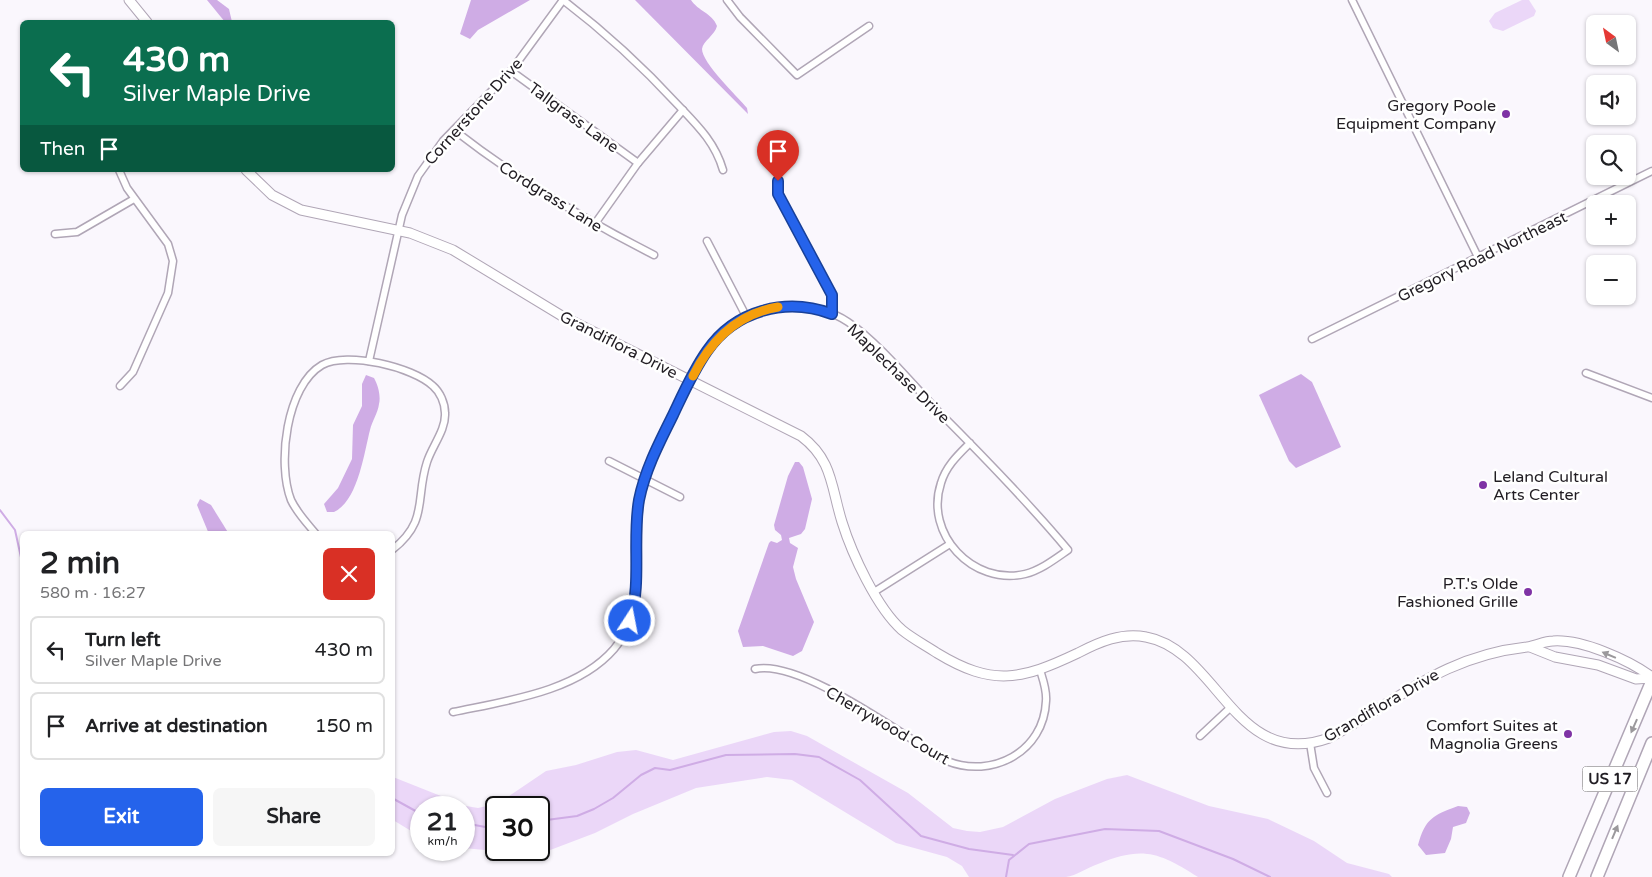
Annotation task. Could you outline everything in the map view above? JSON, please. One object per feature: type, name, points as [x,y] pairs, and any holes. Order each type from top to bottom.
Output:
[{"type":"highway","name":"US 17","points":[[1569,877],[1652,678]]},
{"type":"highway","name":"US 17","points":[[1597,877],[1651,743]]},
{"type":"street","points":[[129,0],[146,20]]},
{"type":"street","points":[[563,0],[627,53],[683,110],[713,144],[723,170]]},
{"type":"street","name":"Cornerstone Drive","points":[[369,361],[398,230],[407,200],[418,176],[432,154],[511,71],[563,0]]},
{"type":"street","points":[[1352,0],[1478,257]]},
{"type":"street","points":[[730,1],[740,17],[797,75],[869,26]]},
{"type":"street","name":"Tallgrass Lane","points":[[511,71],[638,163]]},
{"type":"street","points":[[594,225],[638,163],[683,110]]},
{"type":"street","name":"Cordgrass Lane","points":[[454,130],[513,174],[594,225],[654,255]]},
{"type":"street","name":"Gregory Road Northeast","points":[[1312,340],[1652,171]]},
{"type":"street","points":[[120,172],[134,199],[168,244],[173,268],[168,293],[146,345],[133,372],[120,386]]},
{"type":"street","name":"Grandiflora Drive","points":[[248,172],[272,195],[301,210],[398,230],[425,238],[454,250],[562,316],[794,432],[814,447],[829,471],[845,532],[884,610],[900,628],[962,667],[978,674],[1013,676],[1040,670],[1107,640],[1129,636],[1147,637],[1164,642],[1180,653],[1248,724],[1268,737],[1288,743],[1310,743],[1334,735],[1427,678],[1460,662],[1497,650],[1530,647],[1549,641],[1574,643],[1603,652],[1642,669],[1652,678]]},
{"type":"street","points":[[778,181],[778,194],[832,295],[832,314]]},
{"type":"street","points":[[55,234],[76,232],[134,199]]},
{"type":"street","points":[[707,241],[746,316]]},
{"type":"street","name":"Maplechase Drive","points":[[453,712],[543,691],[588,670],[613,650],[626,631],[633,612],[637,523],[644,479],[652,458],[690,380],[713,342],[729,327],[746,316],[769,308],[793,306],[817,309],[832,314],[856,328],[970,443],[1068,550],[1027,574],[1008,576],[989,573],[973,566],[950,544]]},
{"type":"street","points":[[314,531],[295,508],[285,474],[285,452],[294,400],[306,379],[322,366],[338,360],[369,361],[426,380],[437,390],[445,411],[444,424],[425,471],[422,503],[416,523],[408,536],[395,547]]},
{"type":"street","points":[[1586,373],[1652,398]]},
{"type":"street","points":[[874,592],[950,544],[939,519],[939,492],[951,463],[970,443]]},
{"type":"street","points":[[609,461],[680,497]]},
{"type":"street","name":"Grandiflora Drive","points":[[1530,647],[1555,657],[1598,665],[1636,679],[1652,678]]},
{"type":"street","name":"Cherrywood Court","points":[[755,670],[774,669],[818,684],[847,699],[947,761],[960,766],[979,768],[1010,758],[1034,738],[1042,721],[1046,703],[1045,685],[1040,670]]},
{"type":"street","points":[[1200,736],[1231,707]]},
{"type":"street","points":[[1310,743],[1314,768],[1327,793]]},
{"type":"shaded area","points":[[207,0],[217,0],[229,9],[232,20],[223,20]]},
{"type":"shaded area","points":[[471,0],[530,0],[478,30],[470,39],[460,34]]},
{"type":"shaded area","points":[[635,0],[691,0],[712,18],[717,26],[703,46],[704,55],[714,71],[747,108],[748,114]]},
{"type":"shaded area","points":[[1522,0],[1529,0],[1536,11],[1534,16],[1503,31],[1493,28],[1489,21],[1495,13]]},
{"type":"shaded area","points":[[1301,374],[1312,382],[1341,447],[1296,468],[1289,461],[1259,395]]},
{"type":"shaded area","points":[[366,375],[374,378],[380,398],[359,476],[349,498],[342,506],[334,512],[327,512],[324,504],[338,488],[352,459],[353,425],[362,406],[362,384]]},
{"type":"shaded area","points":[[795,462],[799,462],[803,467],[812,499],[805,529],[801,534],[789,538],[790,543],[798,548],[793,567],[814,622],[802,651],[793,656],[763,646],[743,647],[738,631],[769,543],[771,541],[777,543],[782,540],[774,525],[788,476]]},
{"type":"shaded area","points":[[200,499],[211,505],[227,531],[208,531],[197,505]]},
{"type":"shaded area","points":[[791,731],[807,736],[908,793],[953,828],[980,832],[1003,827],[1055,799],[1107,779],[1127,775],[1209,806],[1268,819],[1314,841],[1347,863],[1389,874],[1392,877],[1198,877],[1161,857],[1139,854],[1114,858],[1066,877],[969,877],[962,866],[947,857],[896,843],[792,780],[767,777],[696,788],[633,814],[595,833],[550,850],[550,796],[509,796],[546,771],[576,765],[617,752],[636,750],[673,760],[774,732]]},
{"type":"shaded area","points":[[395,778],[441,796],[410,796],[410,830],[395,821]]},
{"type":"shaded area","points":[[485,806],[485,850],[475,849],[475,808]]},
{"type":"shaded area","points":[[1458,806],[1467,807],[1470,813],[1466,823],[1453,827],[1451,839],[1445,853],[1426,855],[1418,845],[1427,824],[1436,815]]},
{"type":"waterway","points":[[0,510],[15,530],[20,553]]},
{"type":"waterway","points":[[550,820],[577,816],[594,809],[613,798],[641,775],[655,768],[670,770],[726,755],[795,754],[819,757],[860,780],[921,836],[969,849],[1013,855]]},
{"type":"waterway","points":[[395,800],[410,808]]},
{"type":"waterway","points":[[475,825],[485,827]]},
{"type":"waterway","points":[[1006,877],[1009,860],[1029,844],[1105,829],[1159,831],[1233,859],[1270,877]]},
{"type":"slow traffic","points":[[693,376],[713,342],[729,327],[746,316],[778,307]]},
{"type":"place","name":"Gregory Poole Equipment Company","points":[[1506,114]]},
{"type":"place","name":"Leland Cultural Arts Center","points":[[1483,485]]},
{"type":"place","name":"P.T.'s Olde Fashioned Grille","points":[[1528,592]]},
{"type":"place","name":"Comfort Suites at Magnolia Greens","points":[[1568,734]]},
{"type":"route","points":[[630,621],[635,602],[637,523],[644,479],[664,433],[706,352],[713,342],[729,327],[746,316],[769,308],[805,307],[832,314],[832,295],[778,194],[778,181]]}]
